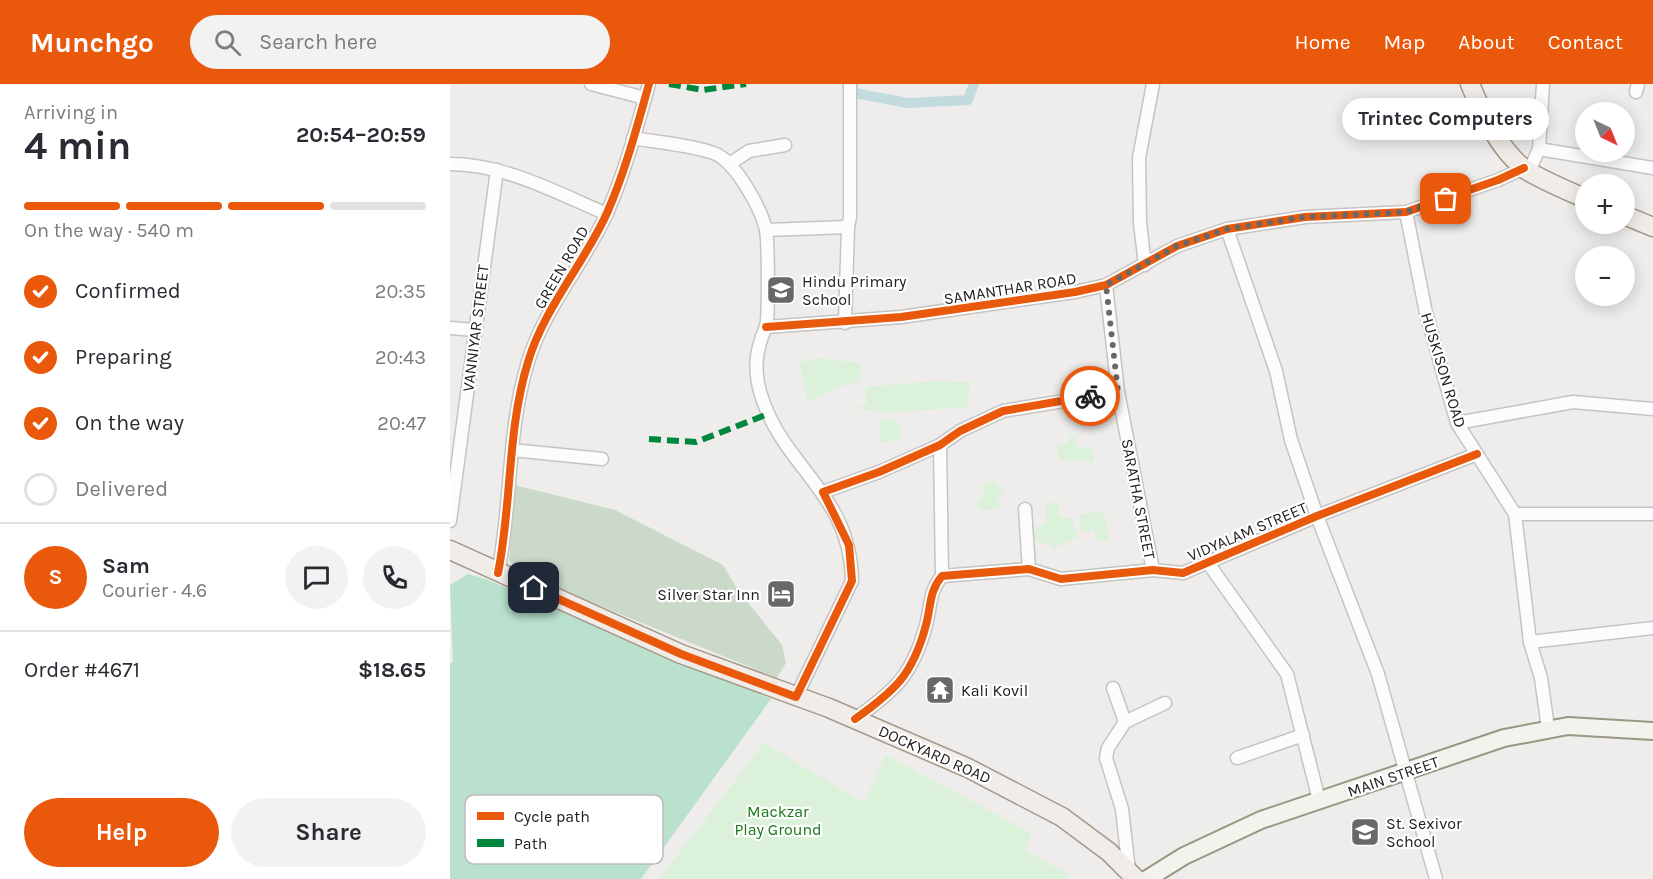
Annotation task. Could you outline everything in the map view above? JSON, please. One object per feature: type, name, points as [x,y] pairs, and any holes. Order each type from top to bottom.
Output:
[{"type":"main road","points":[[1470,84],[1490,125],[1526,170],[1575,194]]},
{"type":"main road","points":[[1635,220],[1653,227]]},
{"type":"main road","name":"DOCKYARD ROAD","points":[[450,550],[681,654],[855,719],[968,768],[1040,804],[1093,838],[1132,875]]},
{"type":"main road","name":"MAIN STREET","points":[[1147,879],[1184,856],[1261,820],[1483,744],[1548,728],[1589,726],[1653,731]]},
{"type":"street","points":[[591,84],[645,98]]},
{"type":"street","name":"GREEN ROAD","points":[[498,573],[505,540],[512,450],[520,393],[528,360],[548,316],[607,214],[649,84]]},
{"type":"street","points":[[845,322],[850,217],[850,84]]},
{"type":"street","points":[[1145,265],[1140,223],[1139,158],[1153,84]]},
{"type":"street","points":[[1526,170],[1539,149],[1543,84]]},
{"type":"street","points":[[633,138],[715,154],[730,164],[766,230],[766,327],[760,343],[756,369],[762,401],[789,452],[823,492],[849,545],[852,581],[796,697]]},
{"type":"street","points":[[730,164],[749,151],[785,145]]},
{"type":"street","points":[[1539,149],[1653,168]]},
{"type":"street","points":[[450,164],[497,170],[607,214]]},
{"type":"street","name":"VANNIYAR STREET","points":[[450,521],[497,170]]},
{"type":"street","name":"SAMANTHAR ROAD","points":[[766,327],[845,322],[974,307],[1106,285],[1184,243],[1227,229],[1305,217],[1406,212],[1526,170]]},
{"type":"street","name":"HUSKISON ROAD","points":[[1406,212],[1426,313],[1457,423],[1515,514],[1530,642],[1541,678],[1548,728]]},
{"type":"street","points":[[766,230],[848,227]]},
{"type":"street","points":[[1227,229],[1276,370],[1291,440],[1317,516],[1378,674],[1436,879]]},
{"type":"street","name":"SARATHA STREET","points":[[1106,285],[1118,392],[1154,570]]},
{"type":"street","points":[[450,328],[476,330]]},
{"type":"street","points":[[823,492],[879,472],[940,445],[960,431],[1003,411],[1118,392]]},
{"type":"street","points":[[1457,423],[1574,402],[1653,409]]},
{"type":"street","points":[[855,719],[887,696],[912,667],[927,623],[932,593],[942,576],[940,445]]},
{"type":"street","points":[[512,450],[602,459]]},
{"type":"street","name":"VIDYALAM STREET","points":[[942,576],[1029,569],[1061,579],[1154,570],[1183,573],[1317,516],[1477,454]]},
{"type":"street","points":[[1024,509],[1029,569]]},
{"type":"street","points":[[1515,514],[1653,514]]},
{"type":"street","points":[[1208,563],[1287,674],[1319,800]]},
{"type":"street","points":[[1530,642],[1653,628]]},
{"type":"street","points":[[1113,688],[1125,722]]},
{"type":"street","points":[[1132,875],[1122,809],[1106,758],[1115,734],[1125,722],[1165,703]]},
{"type":"street","points":[[1237,758],[1303,735]]},
{"type":"green space","points":[[819,358],[860,363],[861,382],[840,387],[808,401],[799,362]]},
{"type":"green space","points":[[935,381],[970,382],[968,407],[885,413],[857,408],[867,403],[865,387]]},
{"type":"green space","points":[[895,419],[902,430],[899,439],[880,443],[880,421]]},
{"type":"green space","points":[[1069,435],[1075,436],[1077,447],[1092,447],[1095,462],[1060,460],[1056,446],[1069,442]]},
{"type":"green space","points":[[993,481],[1004,492],[996,500],[1002,508],[980,511],[975,504],[986,492],[981,488],[983,484]]},
{"type":"green space","points":[[514,485],[615,510],[723,565],[738,590],[782,645],[786,663],[777,678],[517,572],[509,560]]},
{"type":"green space","points":[[1058,501],[1059,517],[1071,518],[1078,537],[1055,548],[1048,543],[1039,544],[1038,538],[1029,538],[1030,528],[1046,524],[1046,504]]},
{"type":"green space","points":[[1104,511],[1109,540],[1096,542],[1094,530],[1081,532],[1079,515]]},
{"type":"green space","points":[[468,574],[488,580],[771,699],[663,849],[663,795],[465,795],[465,864],[652,864],[641,879],[450,879],[450,663],[453,662],[450,585]]},
{"type":"green space","name":"Mackzar Play Ground","points":[[764,743],[859,800],[865,800],[886,755],[1031,833],[1025,850],[1069,875],[1067,879],[659,879]]},
{"type":"waterway","points":[[853,84],[854,93],[908,103],[968,100],[974,84]]},
{"type":"marked path","points":[[669,84],[703,90],[746,84]]},
{"type":"marked path","points":[[649,439],[696,442],[768,414]]},
{"type":"cycle path","points":[[498,573],[506,520],[516,414],[528,362],[544,323],[607,213],[625,166],[649,84]]},
{"type":"cycle path","points":[[766,327],[901,317],[1075,292],[1106,285],[1177,246],[1227,229],[1305,217],[1406,212],[1498,180],[1524,168]]},
{"type":"cycle path","points":[[855,719],[882,699],[909,669],[921,642],[933,593],[942,576],[1029,569],[1061,579],[1153,570],[1183,573],[1317,516],[1477,454]]},
{"type":"way so far","points":[[1090,396],[1118,392],[1106,285],[1177,246],[1227,229],[1305,217],[1406,212],[1446,199]]},
{"type":"place","name":"Trintec Computers","points":[[1446,199]]},
{"type":"place","name":"Hindu Primary School","points":[[781,290]]},
{"type":"place","name":"Silver Star Inn","points":[[781,594]]},
{"type":"place","name":"Kali Kovil","points":[[940,690]]},
{"type":"place","name":"St. Sexivor School","points":[[1365,832]]},
{"type":"route","points":[[534,588],[681,654],[796,697],[852,581],[849,545],[839,519],[823,492],[879,472],[940,445],[960,431],[1003,411],[1090,396]]}]
